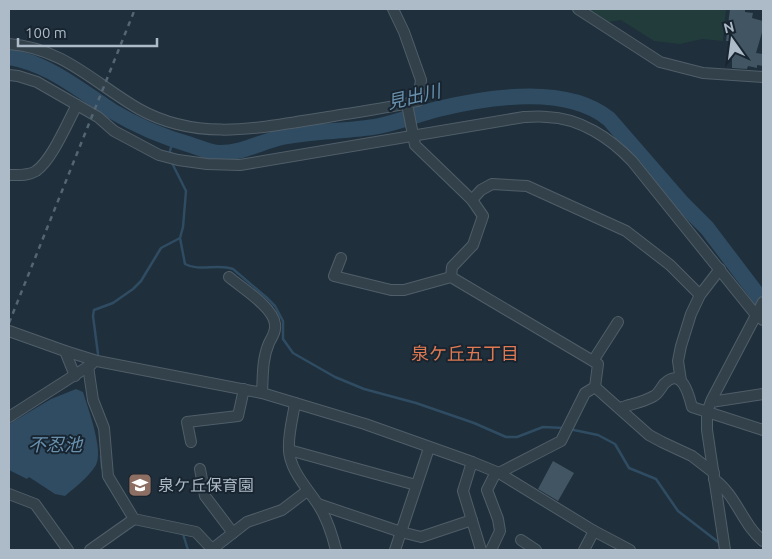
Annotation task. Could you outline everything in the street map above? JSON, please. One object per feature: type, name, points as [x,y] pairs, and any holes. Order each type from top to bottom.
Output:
[{"type":"street","points":[[9,44],[37,48],[56,55],[140,109],[183,126],[215,130],[251,130],[418,101],[421,80],[404,32],[393,9]]},
{"type":"street","points":[[578,9],[660,62],[703,73],[763,77]]},
{"type":"street","points":[[9,75],[37,82],[98,117],[114,131],[159,155],[208,164],[240,165],[524,117],[548,116],[568,120],[604,136],[619,148],[760,318]]},
{"type":"street","points":[[407,104],[415,145],[472,200],[483,216],[472,245],[452,267],[451,277]]},
{"type":"street","points":[[9,175],[27,174],[35,171],[47,161],[77,105]]},
{"type":"street","points":[[472,200],[481,190],[492,184],[527,186],[626,231],[670,265],[700,295]]},
{"type":"street","points":[[342,258],[334,276],[391,290],[404,290],[451,277],[598,364],[595,387]]},
{"type":"street","points":[[720,270],[700,295],[691,314],[678,361],[681,380],[686,388],[692,407],[709,407],[763,394]]},
{"type":"street","points":[[230,277],[263,305],[272,315],[275,325],[275,332],[265,356],[262,393]]},
{"type":"street","points":[[725,550],[707,430],[709,407],[760,318],[763,302]]},
{"type":"street","points":[[593,361],[618,322]]},
{"type":"street","points":[[9,331],[93,363],[262,393],[365,424],[497,472],[594,531],[630,550]]},
{"type":"street","points":[[65,352],[75,376]]},
{"type":"street","points":[[9,417],[93,363]]},
{"type":"street","points":[[93,363],[92,400],[104,428],[108,476],[134,519],[196,532],[212,550],[247,522],[282,510],[307,491]]},
{"type":"street","points":[[620,408],[656,396],[666,383],[674,379],[681,380]]},
{"type":"street","points":[[595,387],[649,435],[692,456],[714,476],[737,503],[746,523],[754,534],[763,541]]},
{"type":"street","points":[[491,550],[500,531],[498,519],[487,490],[497,472],[561,441],[586,392],[595,387]]},
{"type":"street","points":[[191,442],[188,422],[238,416],[244,389]]},
{"type":"street","points":[[296,403],[289,450],[296,472],[307,491],[318,504],[332,534],[336,550]]},
{"type":"street","points":[[709,407],[763,430]]},
{"type":"street","points":[[395,550],[429,448]]},
{"type":"street","points":[[289,450],[416,485]]},
{"type":"street","points":[[472,462],[463,491],[481,550]]},
{"type":"street","points":[[200,469],[205,496],[233,533]]},
{"type":"street","points":[[9,494],[35,504],[68,550]]},
{"type":"street","points":[[318,504],[401,532],[421,536],[472,520]]},
{"type":"street","points":[[90,550],[134,519]]},
{"type":"street","points":[[584,550],[594,531]]},
{"type":"street","points":[[520,540],[536,550]]},
{"type":"green space","points":[[588,9],[726,9],[723,41],[702,39],[680,44],[654,41],[621,20],[607,22]]},
{"type":"water","name":"不忍池","points":[[76,389],[83,392],[97,440],[98,458],[96,465],[89,474],[65,496],[55,494],[29,477],[27,479],[9,470],[9,424],[51,399]]},
{"type":"building","points":[[730,9],[745,10],[745,12],[753,13],[752,18],[763,21],[763,29],[756,53],[763,54],[763,66],[757,65],[757,68],[748,66],[747,69],[732,68],[732,41],[726,41]]},
{"type":"building","points":[[553,461],[574,473],[558,501],[538,489]]},
{"type":"waterway","name":"見出川","points":[[9,57],[23,60],[50,71],[112,111],[141,126],[170,138],[217,153],[228,153],[282,137],[379,126],[438,109],[480,101],[526,96],[549,97],[571,101],[591,108],[609,119],[682,203],[707,228],[763,302]]},
{"type":"waterway","points":[[170,156],[173,140]]},
{"type":"waterway","points":[[171,161],[186,191],[183,227],[180,238],[185,264],[196,267],[227,267],[233,269],[275,306],[283,321],[283,339],[293,353],[335,377],[364,389],[416,403],[474,423],[506,437],[517,437],[543,427],[564,428]]},
{"type":"waterway","points":[[98,354],[93,316],[94,310],[113,303],[133,289],[141,281],[161,248],[180,238]]},
{"type":"waterway","points":[[569,429],[598,435],[615,444],[629,468],[656,479],[678,511],[722,545]]},
{"type":"waterway","points":[[101,456],[102,468]]},
{"type":"waterway","points":[[103,476],[109,487]]},
{"type":"waterway","points":[[183,534],[188,550]]},
{"type":"railway","points":[[9,323],[135,9]]},
{"type":"place","name":"泉ケ丘保育園","points":[[140,485]]},
{"type":"district","name":"泉ケ丘五丁目","points":[[465,354]]}]
